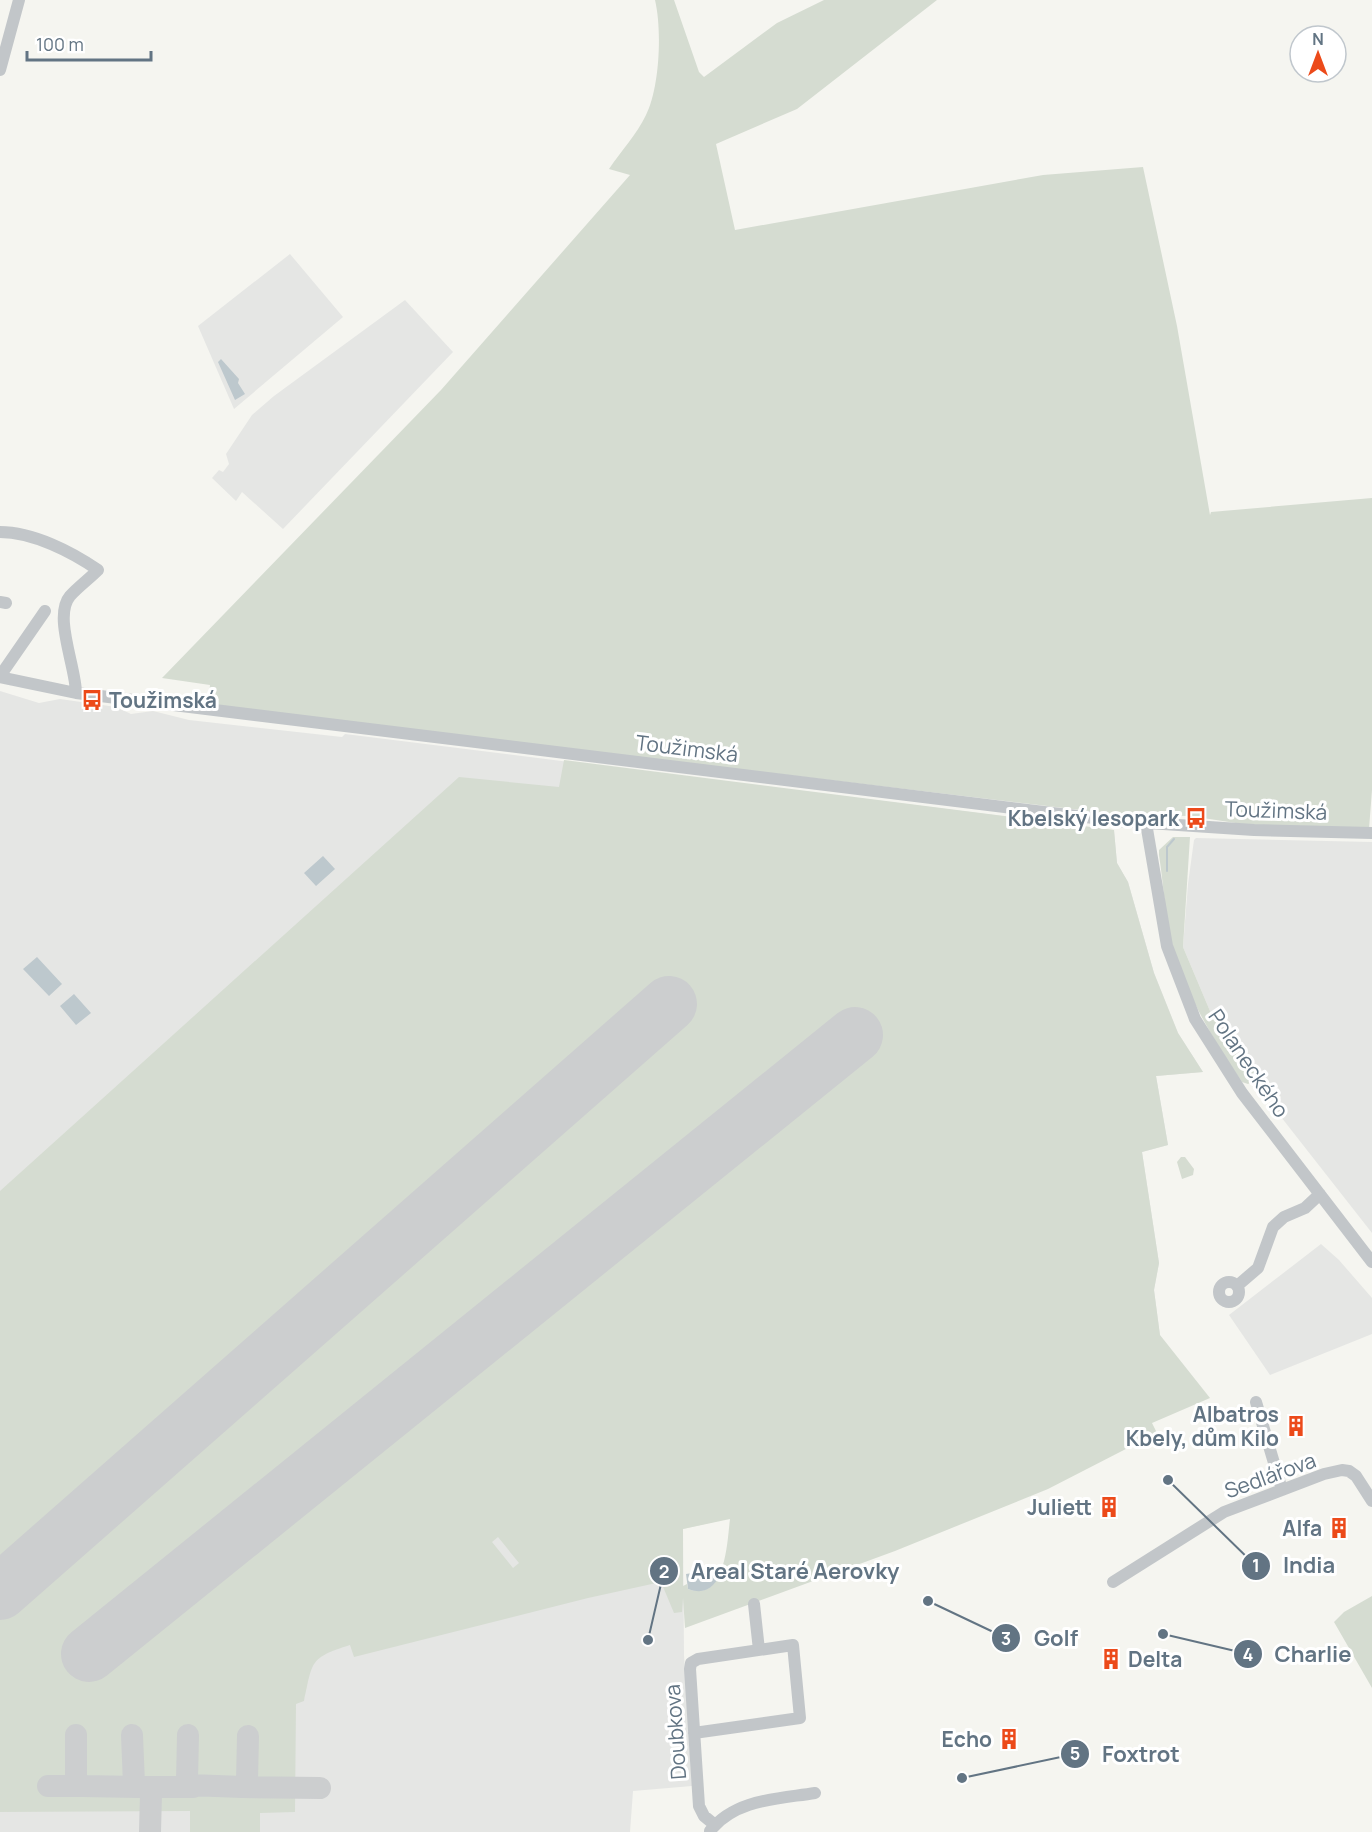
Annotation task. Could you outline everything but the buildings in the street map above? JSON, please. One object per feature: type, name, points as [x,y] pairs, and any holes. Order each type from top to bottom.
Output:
[{"type":"street","points":[[0,70],[19,0]]},
{"type":"street","points":[[0,532],[15,534],[62,549],[98,570],[68,598],[63,611],[76,675],[76,693]]},
{"type":"street","points":[[0,676],[45,612]]},
{"type":"street","name":"Toužimská","points":[[0,676],[76,693],[1146,823],[1254,830],[1372,833]]},
{"type":"street","name":"Polaneckého","points":[[1146,823],[1162,925],[1186,1000],[1226,1070],[1372,1262]]},
{"type":"street","points":[[1237,1286],[1258,1268],[1273,1227],[1284,1217],[1305,1208],[1320,1194]]},
{"type":"street","points":[[1256,1402],[1282,1490]]},
{"type":"street","name":"Sedlářova","points":[[1113,1582],[1224,1512],[1342,1470],[1356,1476],[1372,1501]]},
{"type":"street","points":[[754,1604],[759,1650]]},
{"type":"street","name":"Doubkova","points":[[694,1733],[800,1718],[793,1645],[698,1659],[691,1663],[694,1733],[699,1806],[712,1829]]},
{"type":"street","points":[[712,1829],[736,1810],[750,1804],[815,1793]]},
{"type":"shaded area","points":[[655,0],[674,0],[699,72],[704,77],[777,23],[824,0],[937,0],[797,109],[716,144],[735,230],[1043,175],[1143,167],[1177,326],[1210,515],[1211,512],[1372,498],[1372,790],[1369,829],[1255,826],[1190,816],[1122,815],[208,706],[210,685],[162,678],[441,390],[630,175],[609,169],[638,129],[651,103],[657,74],[659,42]]},
{"type":"shaded area","points":[[290,254],[343,317],[234,409],[198,326]]},
{"type":"shaded area","points":[[405,300],[453,352],[283,529],[242,492],[236,501],[212,478],[219,470],[223,472],[229,464],[226,454],[252,415],[274,396]]},
{"type":"shaded area","points":[[221,359],[239,379],[238,383],[245,394],[235,400],[218,362]]},
{"type":"shaded area","points":[[0,691],[39,703],[60,699],[116,707],[131,714],[153,711],[189,720],[342,737],[345,734],[1114,830],[1117,863],[1128,882],[1154,973],[1178,1033],[1203,1072],[1156,1076],[1168,1145],[1142,1152],[1159,1263],[1154,1290],[1160,1336],[838,1493],[683,1529],[684,1655],[692,1786],[633,1791],[630,1832],[0,1832]]},
{"type":"shaded area","points":[[564,760],[1114,830],[1117,863],[1128,882],[1154,973],[1178,1033],[1203,1072],[1156,1076],[1168,1145],[1142,1152],[1159,1263],[1154,1290],[1160,1335],[1210,1398],[1152,1423],[1157,1433],[1048,1489],[895,1551],[685,1628],[683,1598],[682,1612],[674,1613],[661,1582],[354,1657],[350,1645],[327,1654],[315,1663],[309,1677],[304,1701],[296,1704],[295,1812],[260,1813],[260,1832],[190,1832],[190,1811],[0,1812],[0,1191],[459,777],[559,787]],"holes":[[[730,1519],[725,1555],[717,1579],[710,1587],[701,1591],[688,1589],[687,1584],[683,1586],[683,1529]],[[498,1537],[519,1563],[513,1568],[492,1542]]]},
{"type":"shaded area","points":[[1173,837],[1190,837],[1183,947],[1210,1011],[1246,1070],[1258,1069],[1264,1076],[1248,1084],[1242,1082],[1203,1020],[1174,951],[1159,855],[1159,850]]},
{"type":"shaded area","points":[[1196,838],[1372,842],[1372,1233],[1274,1108],[1281,1097],[1258,1069],[1246,1070],[1210,1011],[1183,947],[1188,884]]},
{"type":"shaded area","points":[[323,856],[335,869],[316,886],[304,873]]},
{"type":"shaded area","points":[[37,957],[62,984],[49,996],[23,969]]},
{"type":"shaded area","points":[[74,994],[91,1013],[76,1025],[60,1006]]},
{"type":"shaded area","points":[[1181,1157],[1185,1157],[1194,1169],[1193,1175],[1182,1179],[1177,1162]]},
{"type":"shaded area","points":[[1321,1244],[1339,1260],[1372,1298],[1372,1334],[1270,1375],[1229,1315]]},
{"type":"shaded area","points":[[716,1566],[723,1569],[710,1588],[700,1591],[688,1589],[686,1574],[705,1571]]},
{"type":"shaded area","points":[[1372,1596],[1372,1688],[1334,1622],[1344,1612]]},
{"type":"waterway","points":[[1167,871],[1167,847],[1174,839]]},
{"type":"taxiway","points":[[48,1786],[82,1786],[76,1779],[76,1735]]},
{"type":"taxiway","points":[[132,1735],[134,1784],[138,1787],[193,1787]]},
{"type":"taxiway","points":[[188,1735],[187,1781],[190,1785],[242,1787]]},
{"type":"taxiway","points":[[248,1736],[247,1781],[242,1787],[320,1788]]},
{"type":"taxiway","points":[[82,1786],[138,1787]]},
{"type":"taxiway","points":[[145,1787],[151,1794],[150,1832]]},
{"type":"runway","points":[[0,1592],[669,1004]]},
{"type":"runway","points":[[89,1654],[855,1035]]},
{"type":"place","name":"Toužimská","points":[[92,700]]},
{"type":"place","name":"Kbelský lesopark","points":[[1196,818]]},
{"type":"place","name":"Albatros Kbely, dům Kilo","points":[[1296,1426]]},
{"type":"place","name":"India","points":[[1168,1480]]},
{"type":"place","name":"Juliett","points":[[1109,1507]]},
{"type":"place","name":"Alfa","points":[[1339,1528]]},
{"type":"place","name":"Golf","points":[[928,1601]]},
{"type":"place","name":"Charlie","points":[[1163,1634]]},
{"type":"place","name":"Areal Staré Aerovky","points":[[648,1640]]},
{"type":"place","name":"Delta","points":[[1111,1659]]},
{"type":"place","name":"Echo","points":[[1009,1739]]},
{"type":"place","name":"Foxtrot","points":[[962,1778]]}]
